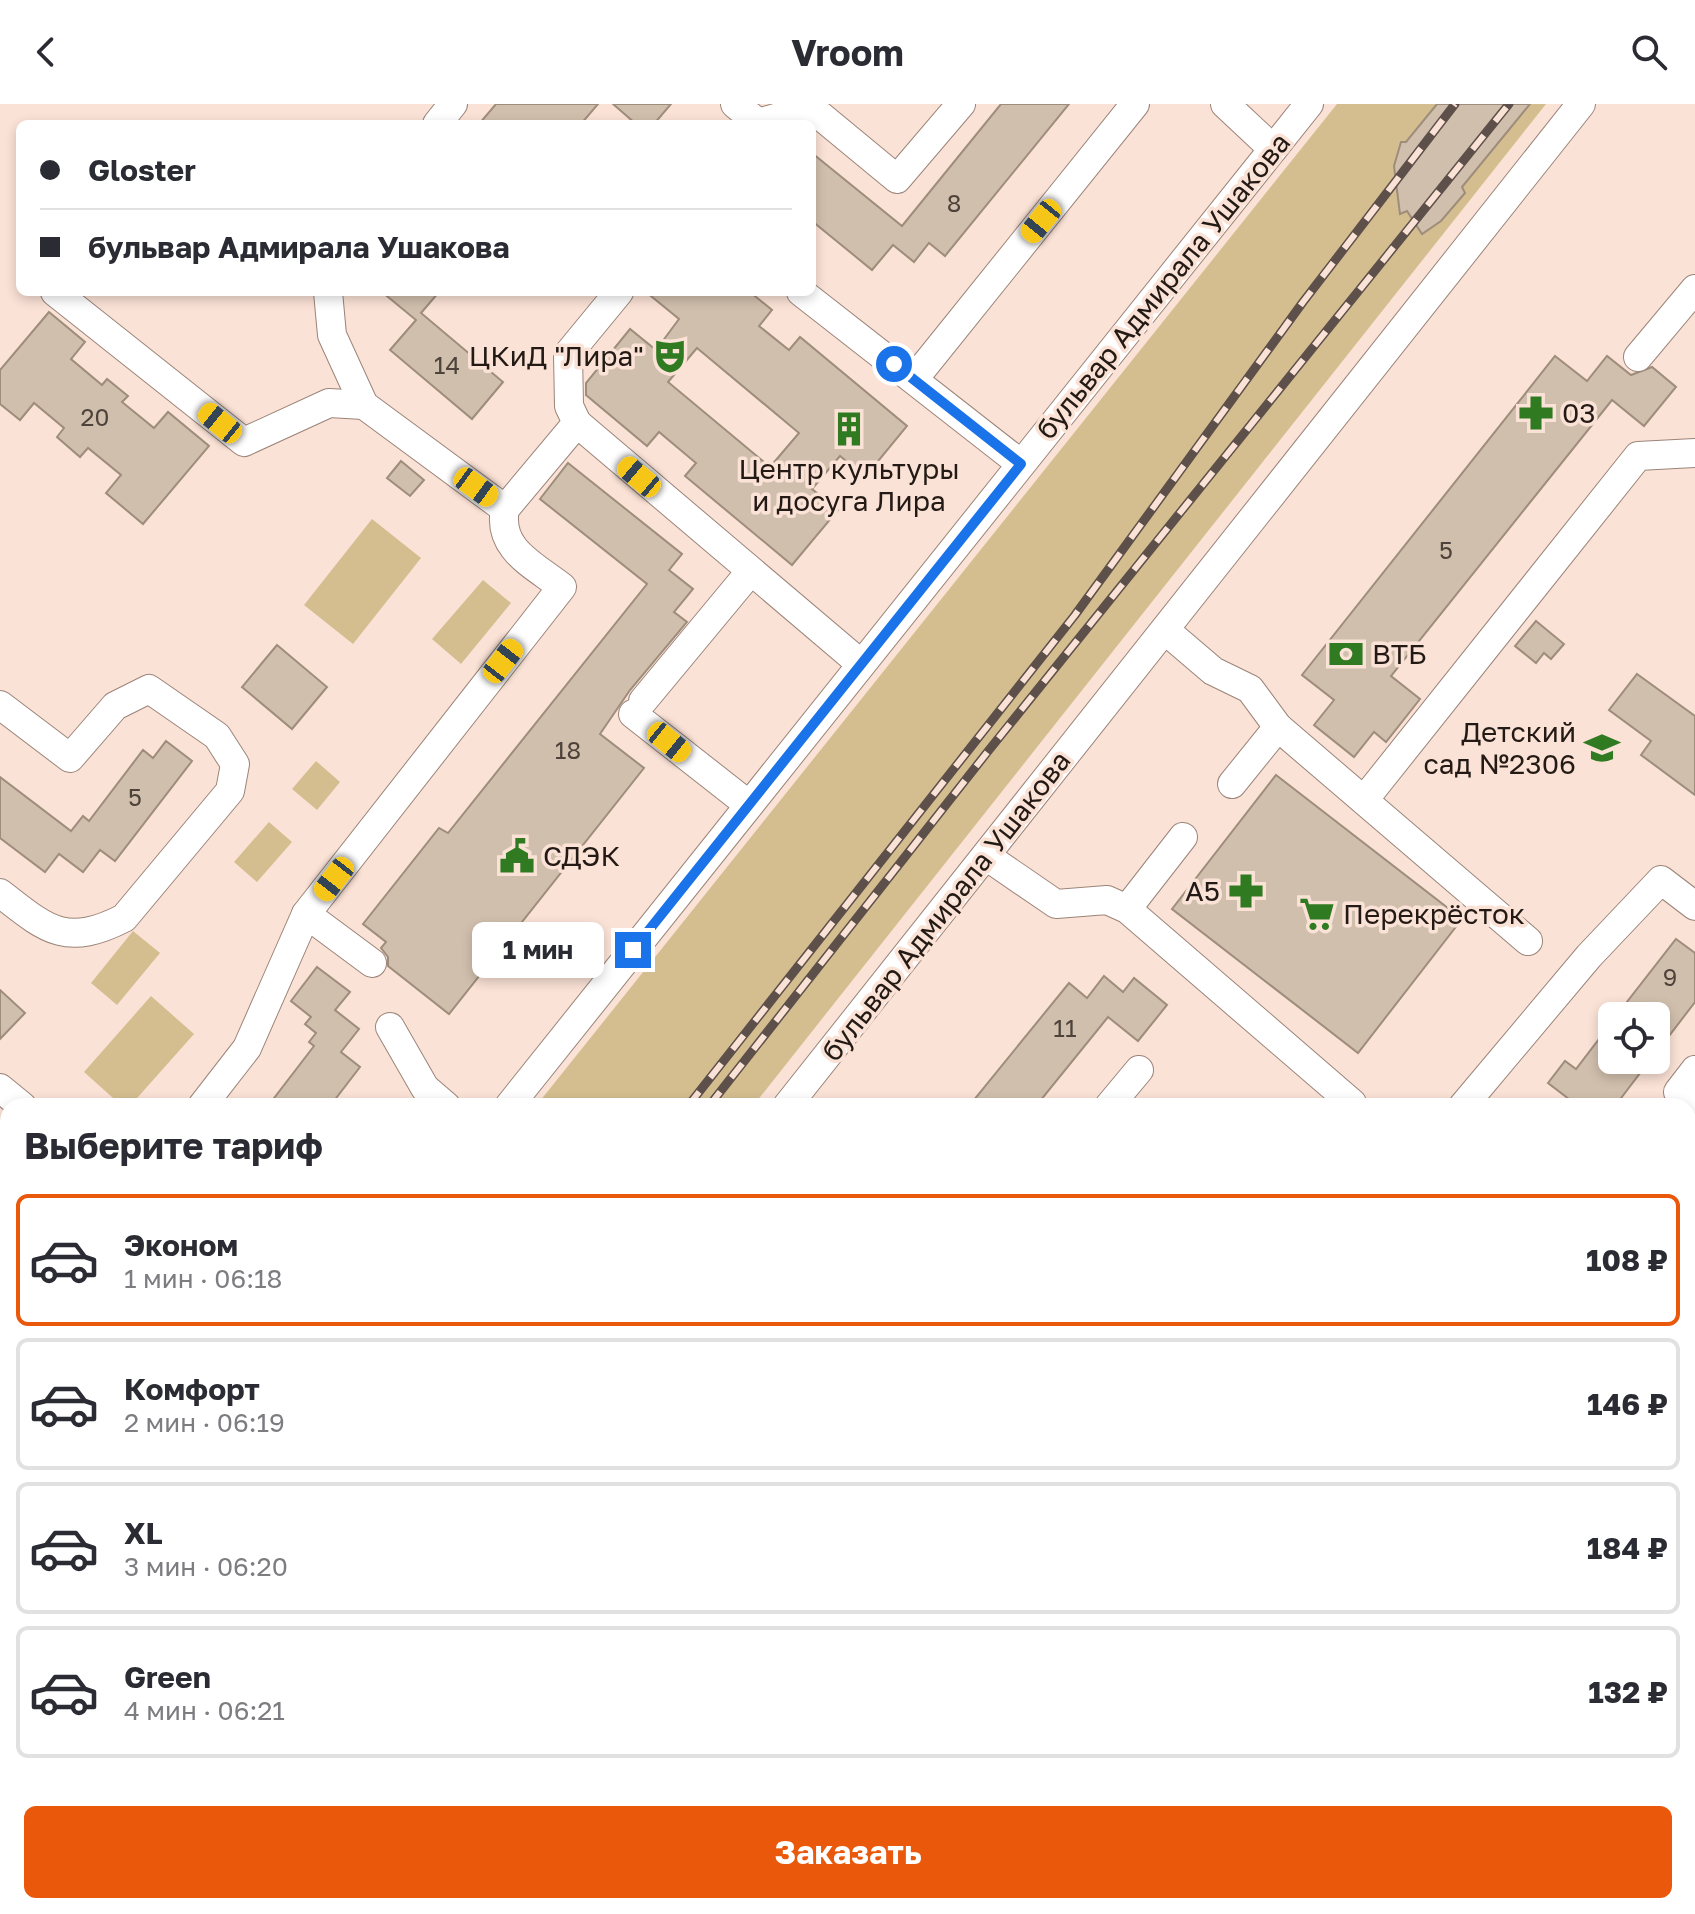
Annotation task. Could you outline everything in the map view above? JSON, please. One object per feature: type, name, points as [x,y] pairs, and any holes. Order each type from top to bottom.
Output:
[{"type":"street","points":[[440,120],[453,104]]},
{"type":"street","points":[[748,116],[811,108],[897,179],[961,104]]},
{"type":"street","points":[[914,379],[1135,104]]},
{"type":"street","points":[[1225,104],[1273,149]]},
{"type":"street","name":"бульвар Адмирала Ушакова","points":[[515,1098],[1309,104]]},
{"type":"street","name":"бульвар Адмирала Ушакова","points":[[793,1098],[1581,104]]},
{"type":"street","points":[[1638,357],[1695,289]]},
{"type":"street","points":[[60,296],[244,442],[329,403],[364,405]]},
{"type":"street","points":[[328,296],[332,335],[364,405],[502,506]]},
{"type":"street","points":[[616,296],[568,354],[569,406],[577,423],[861,664]]},
{"type":"street","points":[[806,296],[1021,464]]},
{"type":"street","points":[[208,1098],[247,1048],[306,914],[562,587],[508,544],[501,526],[502,506],[577,423]]},
{"type":"street","points":[[1364,800],[1638,456],[1695,453]]},
{"type":"street","points":[[749,805],[638,708],[750,572]]},
{"type":"street","points":[[1165,630],[1213,671],[1250,689],[1278,727],[1528,941]]},
{"type":"street","points":[[0,705],[70,758],[115,706],[149,689],[217,736],[235,764],[230,791],[124,918],[106,928],[78,932],[48,931],[0,893]]},
{"type":"street","points":[[1232,784],[1278,727]]},
{"type":"street","points":[[1127,909],[1183,837]]},
{"type":"street","points":[[986,856],[1056,904],[1107,900],[1127,909],[1346,1098]]},
{"type":"street","points":[[1470,1098],[1589,956],[1661,880],[1695,906]]},
{"type":"street","points":[[306,914],[372,963]]},
{"type":"street","points":[[390,1027],[425,1088],[437,1098]]},
{"type":"street","points":[[1116,1098],[1139,1070]]},
{"type":"street","points":[[1685,1098],[1678,1092],[1695,1070]]},
{"type":"shaded area","points":[[1337,104],[1546,104],[759,1098],[542,1098]]},
{"type":"shaded area","points":[[372,519],[421,558],[353,644],[304,605]]},
{"type":"shaded area","points":[[483,580],[511,603],[461,664],[432,639]]},
{"type":"shaded area","points":[[316,761],[340,782],[317,810],[292,789]]},
{"type":"shaded area","points":[[269,822],[292,842],[257,882],[234,862]]},
{"type":"shaded area","points":[[133,931],[160,953],[117,1005],[91,983]]},
{"type":"shaded area","points":[[151,996],[194,1034],[137,1098],[113,1098],[84,1072]]},
{"type":"building","points":[[496,104],[598,104],[584,120],[482,120]]},
{"type":"building","points":[[613,104],[671,104],[657,120],[631,120]]},
{"type":"building","points":[[1001,104],[1069,104],[945,256],[929,243],[914,262],[893,245],[872,270],[816,224],[816,156],[902,226]]},
{"type":"building","points":[[1437,104],[1530,104],[1462,187],[1465,193],[1441,221],[1422,234],[1407,211],[1400,214],[1394,166],[1401,142],[1406,142]]},
{"type":"building","points":[[387,296],[436,296],[421,313],[503,382],[472,419],[390,350],[416,320]]},
{"type":"building","name":"Центр культуры и досуга Лира","points":[[651,296],[755,296],[772,310],[759,326],[789,350],[800,337],[907,426],[865,477],[840,456],[812,489],[838,510],[792,565],[685,476],[696,463],[659,432],[647,446],[586,395],[586,383],[630,329],[656,350],[679,319]],"holes":[[[697,348],[799,433],[770,467],[668,382]]]},
{"type":"building","points":[[49,312],[85,342],[71,359],[102,385],[107,379],[128,396],[122,402],[154,428],[168,412],[209,446],[143,524],[106,493],[121,475],[88,448],[80,457],[57,437],[64,428],[34,403],[20,420],[0,404],[0,370]]},
{"type":"building","points":[[1555,356],[1587,381],[1607,356],[1631,375],[1652,367],[1676,387],[1644,426],[1612,400],[1391,676],[1420,699],[1386,742],[1374,732],[1354,757],[1314,725],[1334,700],[1302,675]]},
{"type":"building","points":[[401,461],[424,480],[410,496],[387,478]]},
{"type":"building","points":[[568,463],[682,554],[669,570],[693,589],[674,612],[687,622],[630,690],[600,734],[644,768],[449,1014],[388,966],[388,957],[381,948],[386,942],[363,924],[439,828],[448,833],[647,584],[540,499]]},
{"type":"building","points":[[1536,621],[1564,644],[1551,659],[1544,653],[1536,663],[1515,646]]},
{"type":"building","points":[[277,645],[327,687],[292,729],[242,687]]},
{"type":"building","points":[[1637,674],[1695,716],[1695,795],[1641,755],[1651,741],[1609,710]]},
{"type":"building","points":[[166,741],[192,761],[115,861],[100,850],[83,872],[59,854],[45,872],[0,838],[0,777],[71,831],[83,816],[89,821],[143,750],[153,758]]},
{"type":"building","name":"Перекрёсток","points":[[1276,775],[1462,919],[1358,1053],[1172,909]]},
{"type":"building","points":[[1676,939],[1695,953],[1695,1002],[1670,1035],[1670,1002],[1627,1002]]},
{"type":"building","points":[[317,967],[350,992],[335,1010],[359,1029],[341,1052],[360,1067],[336,1098],[274,1098],[314,1046],[309,1042],[316,1033],[305,1024],[311,1017],[291,1001]]},
{"type":"building","points":[[1104,976],[1123,992],[1134,978],[1167,1005],[1138,1041],[1108,1017],[1042,1098],[976,1098],[1069,983],[1087,998]]},
{"type":"building","points":[[0,990],[25,1013],[0,1039]]},
{"type":"building","points":[[1598,1040],[1598,1074],[1639,1074],[1621,1098],[1568,1098],[1548,1083],[1565,1061],[1576,1069]]},
{"type":"railway","points":[[694,1098],[1075,615],[1303,302],[1455,104]]},
{"type":"railway","points":[[715,1098],[989,750],[1509,104]]},
{"type":"place","name":"ЦКиД \"Лира\"","points":[[670,356]]},
{"type":"place","name":"03","points":[[1536,413]]},
{"type":"place","name":"Центр культуры и досуга Лира","points":[[849,429]]},
{"type":"place","name":"ВТБ","points":[[1346,654]]},
{"type":"place","name":"Детский сад №2306","points":[[1602,748]]},
{"type":"place","name":"СДЭК","points":[[517,856]]},
{"type":"place","name":"А5","points":[[1246,891]]},
{"type":"place","name":"Перекрёсток","points":[[1317,914]]},
{"type":"route","points":[[633,950],[1021,464],[894,364]]}]
